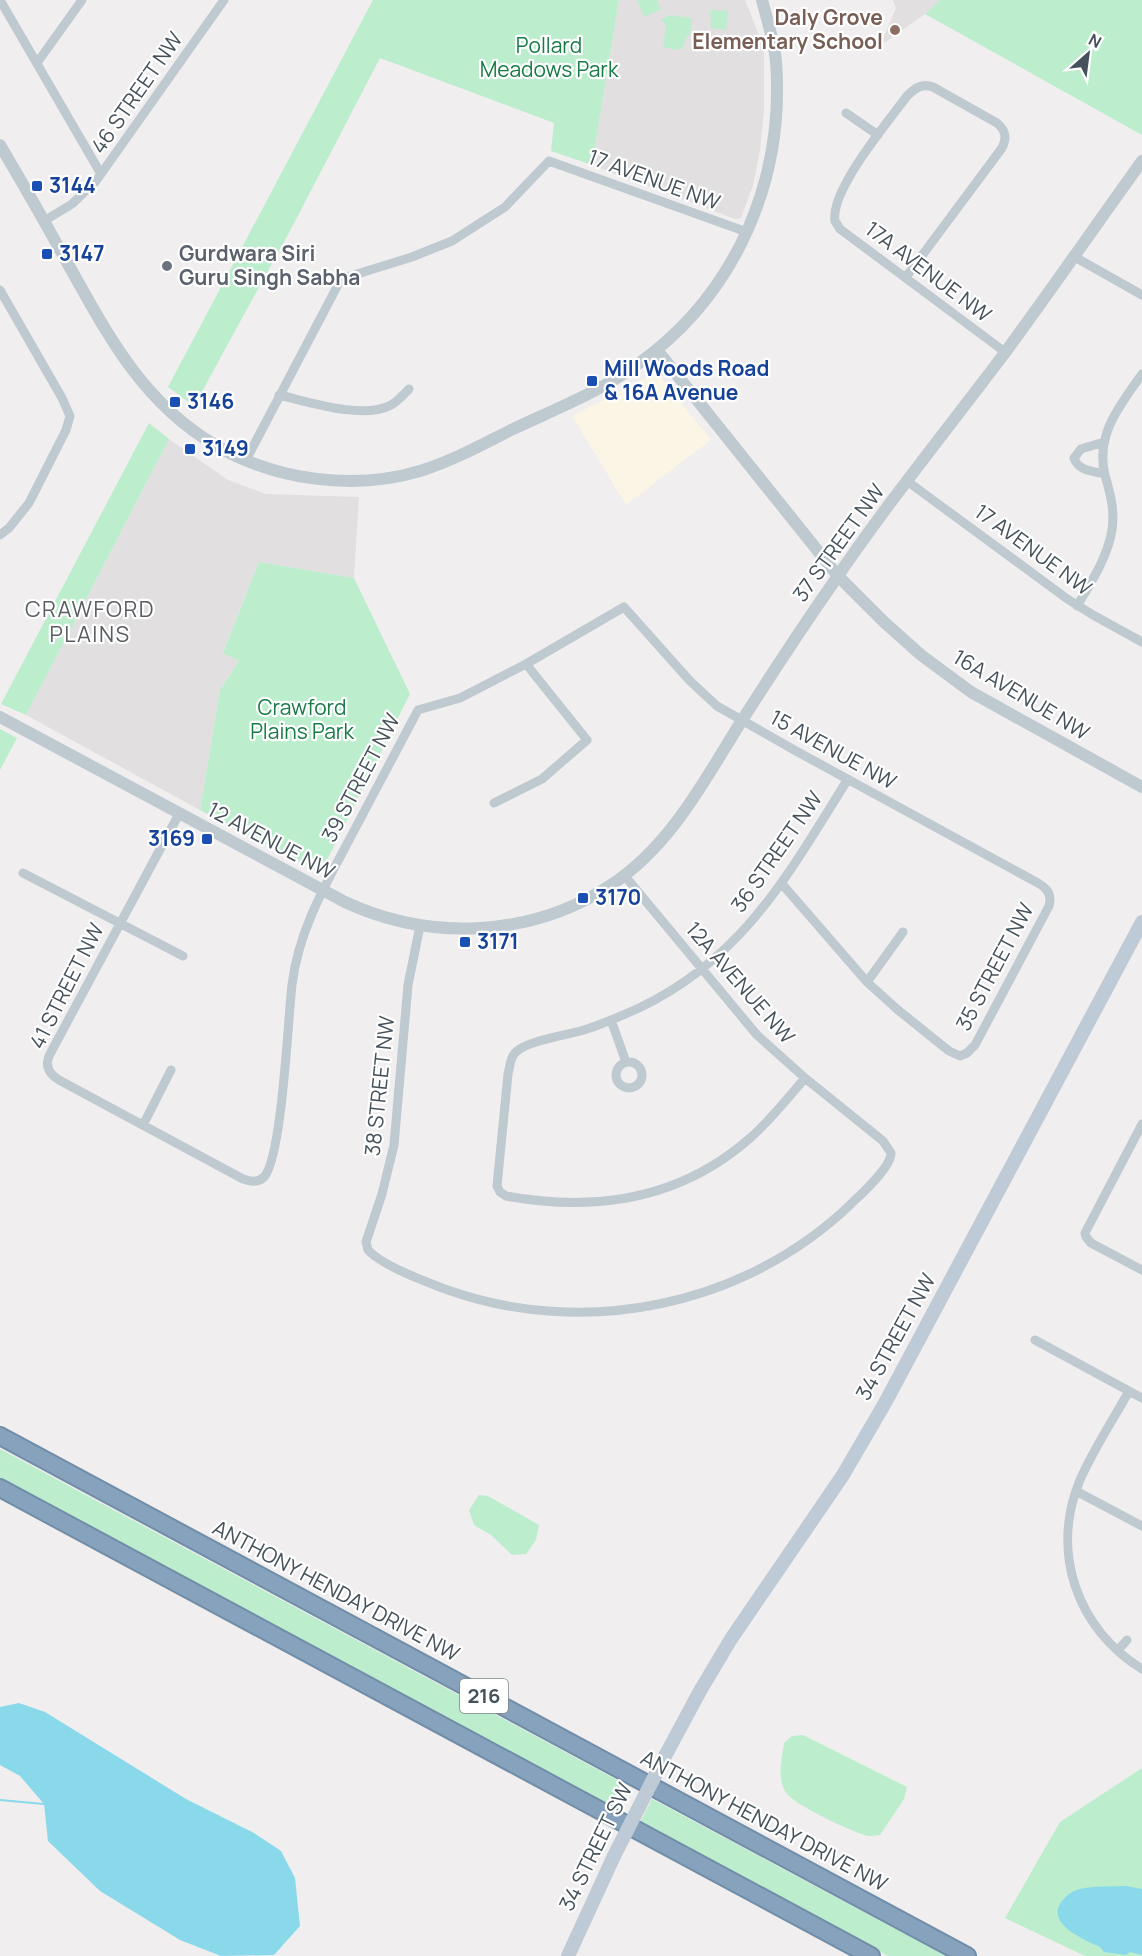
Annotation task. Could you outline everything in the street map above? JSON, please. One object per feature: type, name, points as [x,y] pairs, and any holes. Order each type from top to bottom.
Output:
[{"type":"highway","name":"ANTHONY HENDAY DRIVE NW","points":[[0,1436],[968,1956]]},
{"type":"highway","name":"216","points":[[0,1488],[871,1956]]},
{"type":"main road","name":"34 STREET NW","points":[[664,1758],[731,1639],[843,1475],[885,1403],[1142,922]]},
{"type":"main road","name":"34 STREET SW","points":[[568,1956],[614,1856],[664,1758]]},
{"type":"street","points":[[0,0],[101,174]]},
{"type":"street","points":[[37,63],[82,0]]},
{"type":"street","name":"46 STREET NW","points":[[44,221],[79,198],[101,174],[224,0]]},
{"type":"street","points":[[0,145],[110,338],[142,383],[190,429],[246,460],[293,475],[333,480],[374,479],[419,471],[456,457],[628,371],[657,350],[710,296],[747,232],[758,206],[771,160],[778,110],[776,59],[762,0]]},
{"type":"street","points":[[846,113],[878,135],[907,96],[922,86],[933,87],[988,118],[1000,126],[1005,133],[1002,148],[906,277]]},
{"type":"street","name":"17A AVENUE NW","points":[[878,135],[850,177],[837,204],[834,217],[836,225],[1005,352]]},
{"type":"street","name":"17 AVENUE NW","points":[[279,395],[341,279],[412,257],[452,241],[506,207],[549,161],[747,232]]},
{"type":"street","name":"37 STREET NW","points":[[544,917],[577,904],[624,875],[657,846],[674,826],[838,576],[1005,352],[1142,161]]},
{"type":"street","points":[[1073,256],[1142,294]]},
{"type":"street","points":[[0,290],[62,398],[68,410],[69,420],[28,503],[9,528],[0,535]]},
{"type":"street","name":"16A AVENUE NW","points":[[657,350],[838,576],[890,628],[954,680],[991,705],[1142,788]]},
{"type":"street","points":[[1077,606],[1100,562],[1112,529],[1112,502],[1102,456],[1104,442],[1114,414],[1142,374]]},
{"type":"street","points":[[246,460],[279,395],[349,411],[381,408],[392,404],[409,389]]},
{"type":"street","points":[[1104,442],[1081,449],[1074,458],[1081,468],[1105,474]]},
{"type":"street","name":"17 AVENUE NW","points":[[907,481],[1077,606],[1142,642]]},
{"type":"street","name":"15 AVENUE NW","points":[[624,607],[698,690],[717,706],[1038,882],[1049,893]]},
{"type":"street","name":"39 STREET NW","points":[[143,1125],[243,1179],[257,1182],[268,1172],[277,1135],[292,985],[297,957],[307,925],[323,890],[418,710],[460,698],[526,664],[624,607]]},
{"type":"street","points":[[494,803],[542,779],[587,740],[526,664]]},
{"type":"street","name":"12 AVENUE NW","points":[[0,717],[178,814],[362,909],[420,926],[447,929],[477,929],[544,917]]},
{"type":"street","name":"36 STREET NW","points":[[805,1078],[771,1118],[739,1147],[704,1170],[668,1187],[630,1198],[580,1204],[523,1199],[506,1196],[500,1192],[496,1179],[508,1074],[511,1060],[516,1052],[528,1045],[585,1030],[611,1020],[654,1000],[701,969],[750,925],[782,884],[848,779]]},
{"type":"street","name":"41 STREET NW","points":[[143,1125],[59,1080],[51,1074],[47,1066],[50,1054],[178,814]]},
{"type":"street","name":"41 STREET NW","points":[[23,873],[183,956]]},
{"type":"street","name":"12A AVENUE NW","points":[[624,875],[757,1035],[805,1078],[883,1141],[891,1153],[890,1161],[858,1197],[800,1245],[732,1282],[695,1296],[667,1303]]},
{"type":"street","points":[[782,884],[867,982],[903,932]]},
{"type":"street","name":"35 STREET NW","points":[[867,982],[898,1011],[952,1053],[964,1055],[975,1045],[1049,906],[1049,893]]},
{"type":"street","name":"38 STREET NW","points":[[420,926],[408,985],[394,1145],[382,1194],[366,1242],[367,1248],[374,1256],[435,1285],[469,1297],[504,1305],[546,1311],[597,1312],[638,1309],[667,1303]]},
{"type":"street","points":[[611,1020],[626,1062]]},
{"type":"street","points":[[143,1125],[171,1070]]},
{"type":"street","points":[[1142,1124],[1085,1233],[1091,1243],[1142,1270]]},
{"type":"street","points":[[1035,1340],[1142,1398]]},
{"type":"street","points":[[1129,1391],[1076,1491],[1070,1519],[1070,1568],[1079,1597],[1097,1630],[1142,1669]]},
{"type":"street","points":[[1076,1491],[1142,1526]]},
{"type":"street","points":[[1118,1650],[1127,1640]]},
{"type":"shaded area","points":[[619,0],[745,0],[764,48],[764,110],[760,150],[753,185],[741,218],[735,219],[592,165]]},
{"type":"shaded area","name":"Daly Grove Elementary School","points":[[893,0],[940,0],[925,14],[880,46],[896,8]]},
{"type":"shaded area","points":[[657,372],[711,440],[626,505],[572,416]]},
{"type":"shaded area","points":[[169,439],[228,480],[266,494],[359,497],[354,578],[259,562],[223,652],[239,661],[220,690],[200,810],[26,715]]},
{"type":"green space","name":"Pollard Meadows Park","points":[[373,0],[619,0],[592,165],[551,151],[554,123],[380,58],[291,229],[194,406],[168,387]]},
{"type":"green space","points":[[637,0],[657,0],[661,9],[644,17]]},
{"type":"green space","points":[[940,0],[1142,0],[1142,135],[925,14]]},
{"type":"green space","points":[[710,10],[728,11],[726,30],[711,28]]},
{"type":"green space","points":[[670,15],[692,18],[690,34],[685,38],[684,46],[678,50],[663,47],[666,25],[661,20]]},
{"type":"green space","points":[[149,423],[169,439],[26,715],[1,704]]},
{"type":"green space","name":"Crawford Plains Park","points":[[259,562],[354,578],[410,694],[321,872],[200,810],[220,690],[239,661],[223,653]]},
{"type":"green space","points":[[0,729],[17,738],[0,770]]},
{"type":"green space","points":[[0,1449],[630,1787],[621,1813],[0,1480]]},
{"type":"green space","points":[[479,1495],[488,1496],[539,1525],[536,1540],[526,1554],[512,1555],[491,1535],[474,1525],[469,1510]]},
{"type":"green space","points":[[803,1735],[907,1787],[904,1799],[880,1835],[864,1835],[841,1825],[813,1812],[787,1794],[781,1775],[784,1743],[792,1736]]},
{"type":"green space","points":[[1142,1768],[1142,1956],[1085,1956],[1005,1918],[1060,1822]]},
{"type":"green space","points":[[652,1799],[946,1956],[888,1956],[640,1822]]},
{"type":"water","points":[[19,1703],[45,1712],[186,1799],[254,1833],[281,1851],[295,1878],[300,1926],[274,1955],[221,1956],[180,1940],[100,1891],[48,1841],[44,1804],[20,1776],[0,1765],[0,1707]]},
{"type":"water","points":[[1126,1886],[1142,1889],[1142,1955],[1130,1952],[1126,1955],[1104,1952],[1100,1947],[1070,1931],[1059,1919],[1060,1904],[1072,1892],[1093,1887]]},
{"type":"waterway","points":[[0,1800],[44,1804]]},
{"type":"place","name":"Daly Grove Elementary School","points":[[895,30]]},
{"type":"place","name":"3144","points":[[37,186]]},
{"type":"place","name":"3147","points":[[47,254]]},
{"type":"place","name":"Gurdwara Siri Guru Singh Sabha","points":[[167,266]]},
{"type":"place","name":"Mill Woods Road & 16A Avenue","points":[[592,381]]},
{"type":"place","name":"3146","points":[[175,402]]},
{"type":"place","name":"3149","points":[[190,449]]},
{"type":"place","name":"3169","points":[[207,839]]},
{"type":"place","name":"3170","points":[[583,898]]},
{"type":"place","name":"3171","points":[[465,942]]},
{"type":"district","name":"CRAWFORD PLAINS","points":[[90,622]]}]
